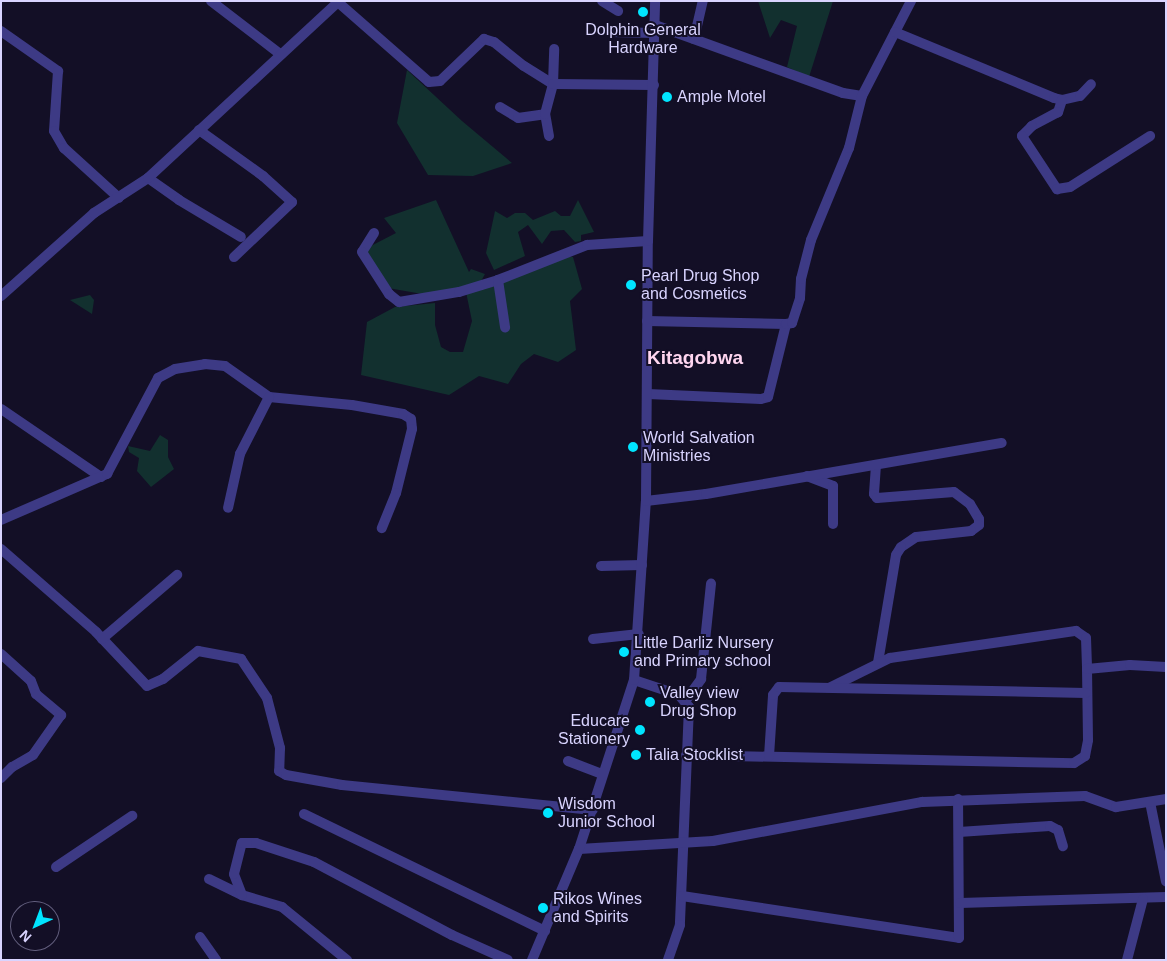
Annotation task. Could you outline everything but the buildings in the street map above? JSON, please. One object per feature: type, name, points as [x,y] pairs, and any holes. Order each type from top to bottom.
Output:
[{"type":"street","points":[[211,1],[280,54]]},
{"type":"street","points":[[602,1],[618,11]]},
{"type":"street","points":[[532,960],[579,850],[602,774],[617,740],[634,680],[639,634],[646,501],[648,241],[655,1]]},
{"type":"street","points":[[694,39],[703,1]]},
{"type":"street","points":[[647,321],[792,323],[800,298],[801,279],[811,240],[849,148],[862,96],[912,1]]},
{"type":"street","points":[[2,295],[94,213],[148,178],[280,54],[339,2],[429,82],[440,81],[484,39],[494,42],[524,66],[554,84],[654,85]]},
{"type":"street","points":[[612,32],[654,29],[694,39],[844,93],[862,96]]},
{"type":"street","points":[[1,31],[58,71],[54,131],[64,148],[119,198]]},
{"type":"street","points":[[895,32],[1005,80],[1062,100],[1080,96],[1091,84]]},
{"type":"street","points":[[549,136],[545,114],[554,84],[554,50]]},
{"type":"street","points":[[1062,100],[1058,112],[1032,126],[1022,136],[1057,189],[1070,186],[1150,136]]},
{"type":"street","points":[[500,107],[518,118],[545,114]]},
{"type":"street","points":[[199,130],[264,176],[292,202],[234,257]]},
{"type":"street","points":[[148,178],[179,200],[240,237]]},
{"type":"street","points":[[374,233],[362,252],[389,294],[399,302],[459,292],[498,280],[587,245],[648,241]]},
{"type":"street","points":[[498,280],[505,327]]},
{"type":"street","points":[[648,394],[765,399],[773,388],[786,324]]},
{"type":"street","points":[[1,520],[102,477],[109,472],[150,389],[167,371],[205,364],[221,365],[269,396],[352,405],[403,414],[411,419],[412,429],[396,493],[382,528]]},
{"type":"street","points":[[228,508],[240,454],[269,396]]},
{"type":"street","points":[[1,409],[102,477]]},
{"type":"street","points":[[646,501],[706,494],[806,475],[1002,443]]},
{"type":"street","points":[[876,465],[874,494],[877,498],[954,492],[970,504],[979,518],[979,525],[971,531],[916,537],[901,547],[896,555],[878,662]]},
{"type":"street","points":[[806,475],[833,486],[833,524]]},
{"type":"street","points":[[1,548],[102,639],[147,686],[164,679],[198,652],[241,659],[267,698],[280,748],[279,771],[286,775],[342,786],[592,810]]},
{"type":"street","points":[[601,566],[642,565]]},
{"type":"street","points":[[102,639],[178,575]]},
{"type":"street","points":[[686,700],[701,679],[711,584]]},
{"type":"street","points":[[686,755],[1074,763],[1085,756],[1086,638],[1076,631],[878,662],[830,688]]},
{"type":"street","points":[[593,639],[639,634]]},
{"type":"street","points":[[1,654],[31,681],[36,694],[61,712],[50,733],[33,755],[12,767],[1,778]]},
{"type":"street","points":[[1087,669],[1130,665],[1166,667]]},
{"type":"street","points":[[634,680],[674,692],[686,700],[689,707],[686,755],[685,841],[680,925],[668,960]]},
{"type":"street","points":[[770,756],[776,689],[830,688],[1086,693]]},
{"type":"street","points":[[568,761],[602,774]]},
{"type":"street","points":[[579,850],[650,847],[685,841],[724,840],[922,802],[958,799],[1085,796],[1116,807],[1166,799]]},
{"type":"street","points":[[682,896],[954,940],[960,933],[958,799]]},
{"type":"street","points":[[1150,802],[1166,881]]},
{"type":"street","points":[[304,814],[545,931]]},
{"type":"street","points":[[56,867],[132,816]]},
{"type":"street","points":[[959,832],[1050,826],[1058,830],[1062,846]]},
{"type":"street","points":[[242,895],[234,874],[242,843],[256,842],[314,862],[452,935],[508,960]]},
{"type":"street","points":[[209,879],[242,895],[294,914],[347,960]]},
{"type":"street","points":[[960,903],[1166,897]]},
{"type":"street","points":[[1127,960],[1142,899]]},
{"type":"street","points":[[200,936],[216,960]]},
{"type":"green space","points":[[758,1],[833,1],[809,77],[787,67],[797,26],[781,20],[770,38]]},
{"type":"green space","points":[[407,70],[462,121],[512,163],[473,176],[428,175],[397,123]]},
{"type":"green space","points":[[436,200],[469,272],[471,269],[485,274],[480,283],[428,295],[388,288],[365,249],[396,233],[384,218]]},
{"type":"green space","points":[[578,200],[594,232],[581,235],[581,241],[575,242],[564,230],[551,231],[542,244],[528,225],[518,232],[525,256],[494,270],[486,253],[495,211],[507,218],[515,213],[525,213],[533,220],[555,211],[561,216],[570,216]]},
{"type":"green space","points":[[565,256],[573,257],[582,289],[570,301],[576,350],[558,362],[534,354],[521,364],[508,384],[479,376],[449,395],[361,375],[367,322],[395,307],[435,303],[435,325],[441,347],[450,352],[463,352],[472,321],[466,292]]},
{"type":"green space","points":[[90,295],[94,300],[92,314],[70,300]]},
{"type":"green space","points":[[160,435],[168,440],[168,457],[174,469],[151,487],[137,471],[139,458],[129,452],[128,446],[150,451]]},
{"type":"place","name":"Dolphin General Hardware","points":[[643,12]]},
{"type":"place","name":"Ample Motel","points":[[667,97]]},
{"type":"place","name":"Pearl Drug Shop and Cosmetics","points":[[631,285]]},
{"type":"place","name":"World Salvation Ministries","points":[[633,447]]},
{"type":"place","name":"Little Darliz Nursery and Primary school","points":[[624,652]]},
{"type":"place","name":"Valley view Drug Shop","points":[[650,702]]},
{"type":"place","name":"Educare Stationery","points":[[640,730]]},
{"type":"place","name":"Talia Stocklist","points":[[636,755]]},
{"type":"place","name":"Wisdom Junior School","points":[[548,813]]},
{"type":"place","name":"Rikos Wines and Spirits","points":[[543,908]]},
{"type":"district","name":"Kitagobwa","points":[[695,358]]}]
